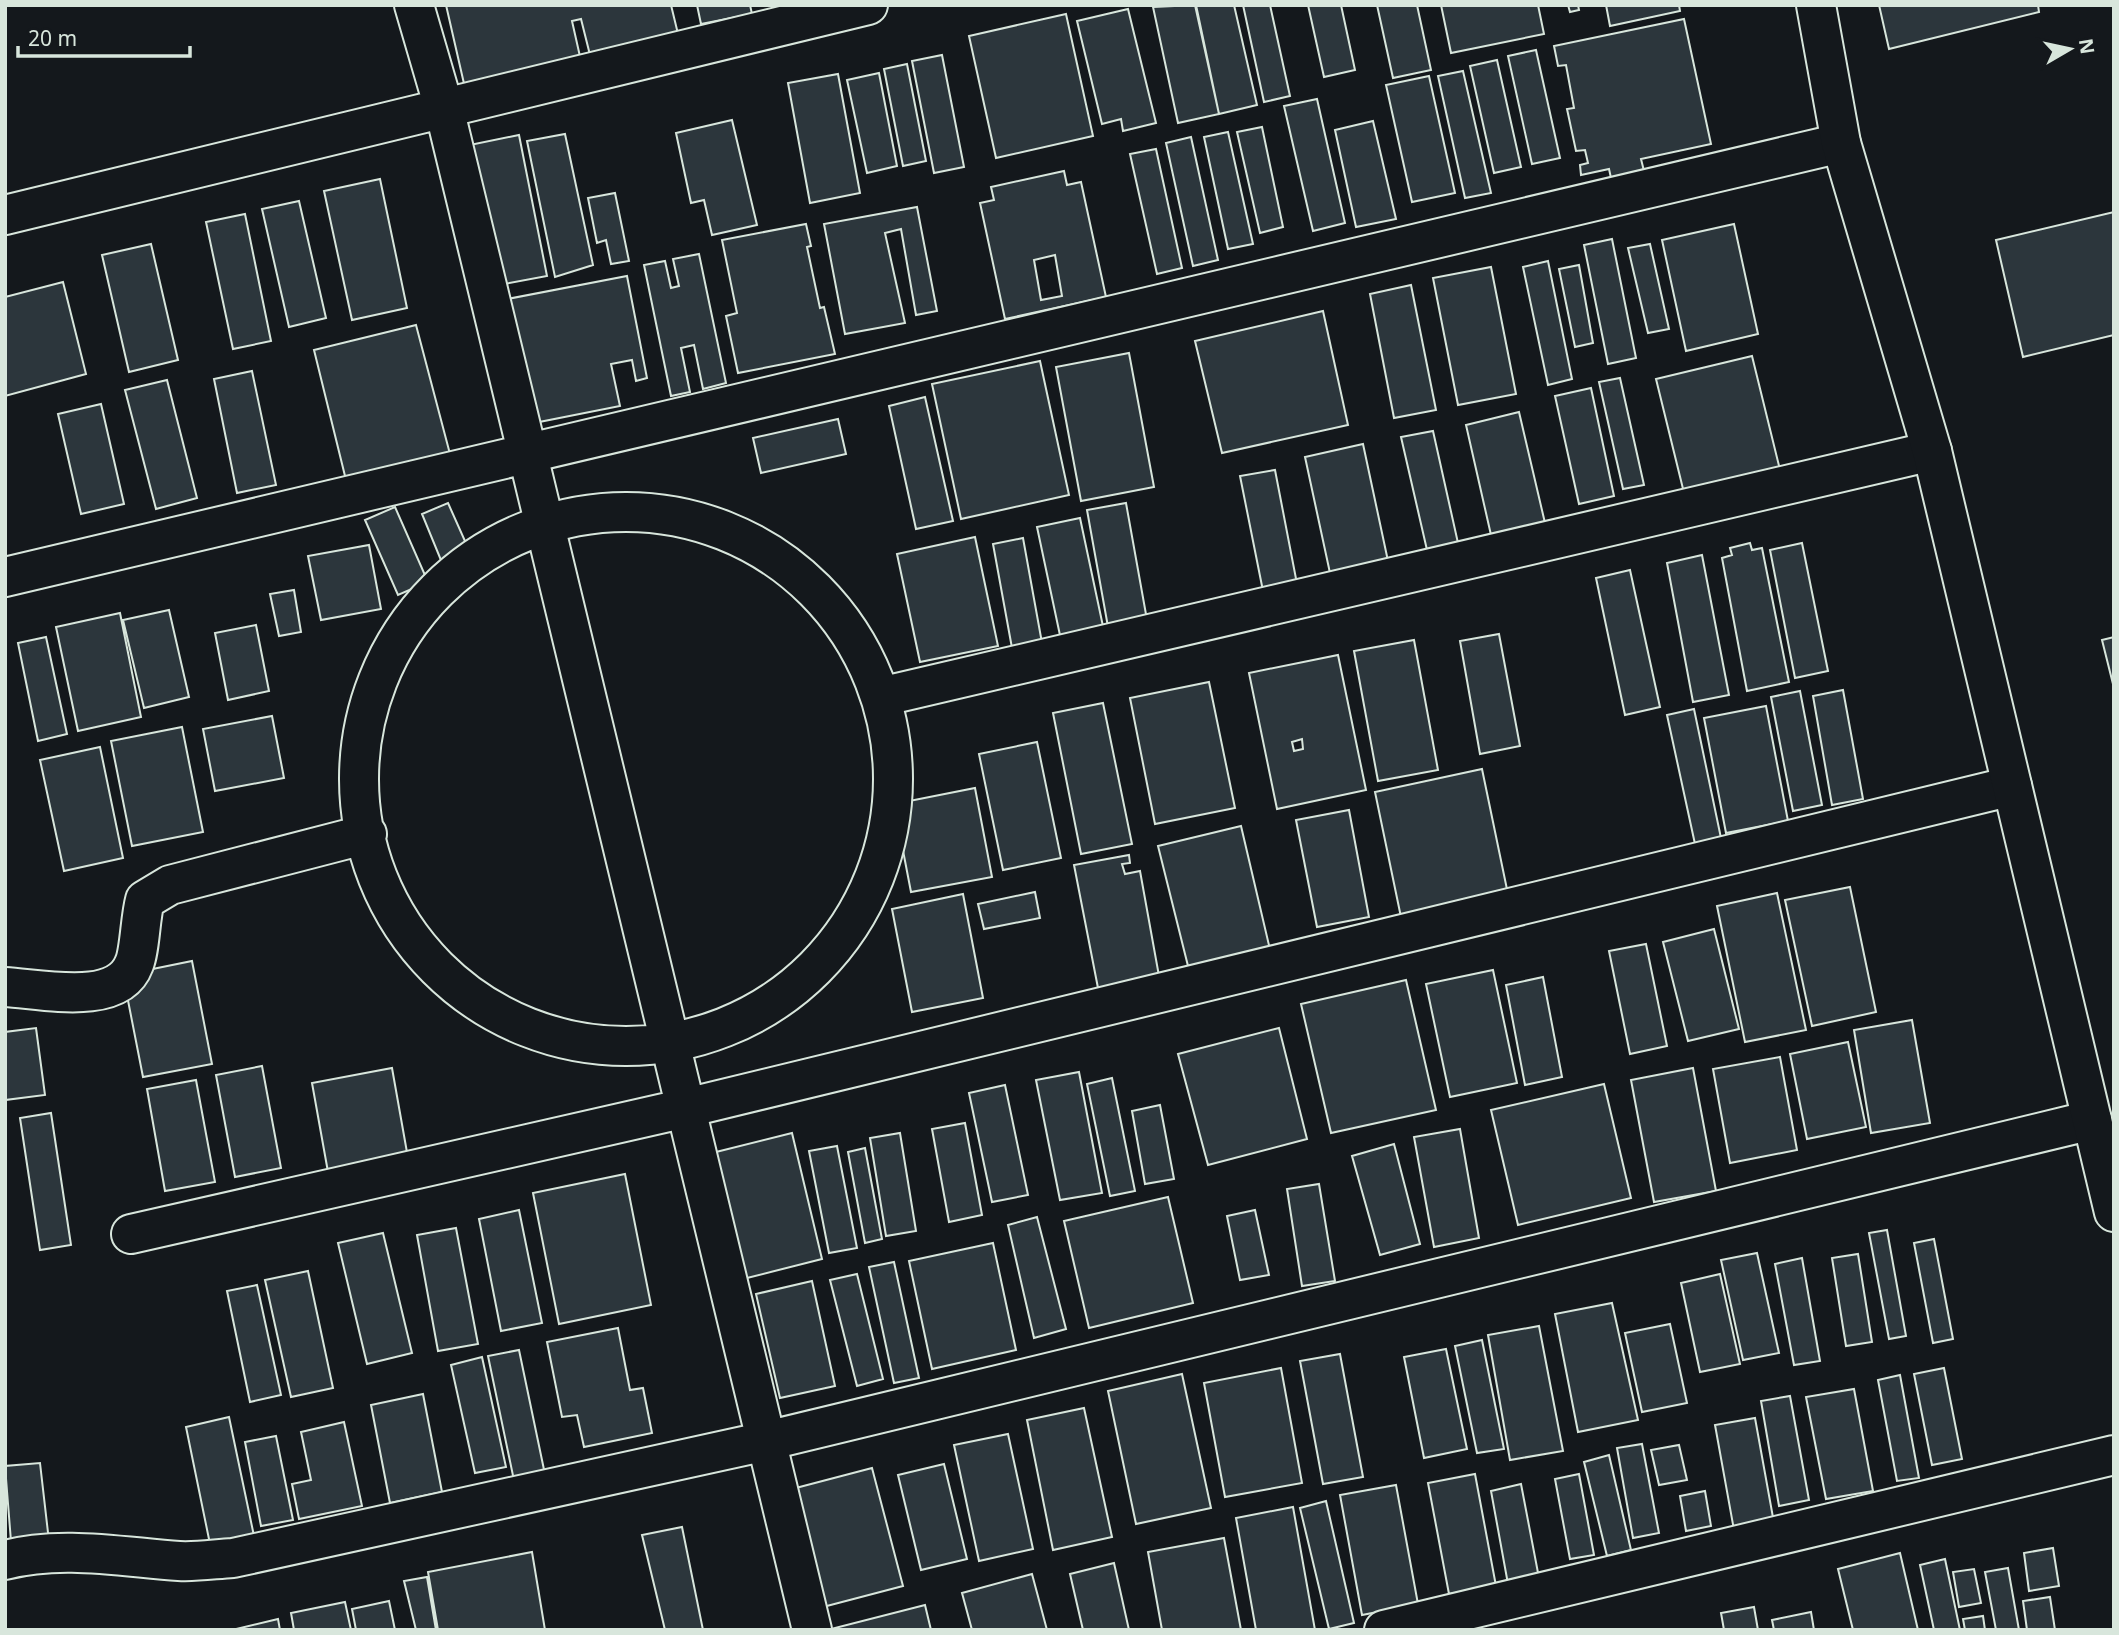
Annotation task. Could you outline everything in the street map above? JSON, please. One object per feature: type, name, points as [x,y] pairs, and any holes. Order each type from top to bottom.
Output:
[{"type":"street","points":[[414,5],[443,108],[812,1630]]},
{"type":"street","points":[[5,215],[868,5]]},
{"type":"street","points":[[1816,5],[1841,143],[1932,450],[2114,1212]]},
{"type":"street","points":[[5,577],[1841,143]]},
{"type":"street","points":[[880,697],[1932,450]]},
{"type":"street","points":[[650,508],[734,530],[828,600],[878,680],[896,783],[873,888],[824,963],[724,1032],[671,1046],[611,1050],[518,1027],[428,962],[375,877],[356,774],[378,669],[441,581],[543,520],[650,508]]},
{"type":"street","points":[[131,1234],[686,1108],[2012,786]]},
{"type":"street","points":[[5,987],[98,992],[118,985],[134,964],[145,900],[170,884],[367,834]]},
{"type":"street","points":[[5,1560],[59,1554],[106,1554],[182,1561],[233,1558],[766,1441],[2092,1120]]},
{"type":"street","points":[[1384,1630],[2114,1455]]},
{"type":"building","points":[[446,5],[671,5],[679,38],[591,59],[581,19],[572,21],[581,61],[465,88]]},
{"type":"building","points":[[697,5],[750,5],[752,14],[701,24]]},
{"type":"building","points":[[1195,5],[1234,5],[1257,105],[1219,114]]},
{"type":"building","points":[[1196,5],[1219,114],[1178,123],[1153,7]]},
{"type":"building","points":[[1243,5],[1270,5],[1290,96],[1264,102]]},
{"type":"building","points":[[1308,5],[1341,5],[1355,70],[1324,77]]},
{"type":"building","points":[[1377,5],[1417,5],[1431,70],[1393,78]]},
{"type":"building","points":[[1441,5],[1538,5],[1544,34],[1451,53]]},
{"type":"building","points":[[1568,5],[1578,5],[1579,10],[1570,12]]},
{"type":"building","points":[[1606,5],[1679,5],[1680,11],[1610,26]]},
{"type":"building","points":[[1879,5],[2038,5],[2039,12],[1889,49]]},
{"type":"building","points":[[1128,9],[1156,123],[1123,131],[1121,119],[1102,124],[1077,21]]},
{"type":"building","points":[[1066,14],[1093,136],[996,158],[969,36]]},
{"type":"building","points":[[1684,19],[1711,144],[1641,159],[1644,171],[1611,178],[1609,169],[1581,175],[1580,165],[1588,163],[1585,150],[1576,151],[1567,109],[1574,108],[1566,65],[1558,66],[1554,46]]},
{"type":"building","points":[[1536,50],[1560,158],[1532,164],[1508,56]]},
{"type":"building","points":[[942,55],[964,167],[934,173],[912,61]]},
{"type":"building","points":[[1497,60],[1521,167],[1494,173],[1470,66]]},
{"type":"building","points":[[907,64],[926,161],[903,166],[884,69]]},
{"type":"building","points":[[1463,71],[1491,193],[1465,198],[1438,76]]},
{"type":"building","points":[[879,73],[897,166],[867,173],[847,80]]},
{"type":"building","points":[[838,74],[860,193],[810,203],[788,83]]},
{"type":"building","points":[[1429,76],[1455,193],[1412,202],[1386,85]]},
{"type":"building","points":[[1317,99],[1345,223],[1313,231],[1284,106]]},
{"type":"building","points":[[732,120],[757,225],[712,235],[704,200],[691,203],[676,133]]},
{"type":"building","points":[[1373,121],[1396,219],[1356,227],[1335,130]]},
{"type":"building","points":[[1262,127],[1283,227],[1260,233],[1237,132]]},
{"type":"building","points":[[1228,132],[1253,244],[1228,249],[1204,137]]},
{"type":"building","points":[[565,134],[593,265],[555,277],[527,141]]},
{"type":"building","points":[[519,135],[547,276],[488,287],[460,147]]},
{"type":"building","points":[[1191,137],[1218,260],[1193,266],[1166,143]]},
{"type":"building","points":[[1156,149],[1182,268],[1157,274],[1130,154]]},
{"type":"building","points":[[1064,171],[1067,185],[1081,182],[1106,297],[1005,319],[980,203],[994,200],[991,187]],"holes":[[[1055,255],[1062,296],[1041,300],[1034,260]]]},
{"type":"building","points":[[380,179],[407,308],[352,320],[324,191]]},
{"type":"building","points":[[615,193],[629,261],[611,264],[606,240],[597,243],[588,198]]},
{"type":"building","points":[[299,201],[326,318],[289,327],[262,209]]},
{"type":"building","points":[[917,207],[937,311],[916,315],[901,229],[885,233],[905,323],[845,334],[824,224]]},
{"type":"building","points":[[2114,212],[2114,335],[2023,357],[1996,240]]},
{"type":"building","points":[[245,214],[271,341],[233,349],[206,222]]},
{"type":"building","points":[[806,224],[811,246],[807,247],[820,308],[824,307],[835,354],[738,373],[726,316],[737,313],[722,240]]},
{"type":"building","points":[[1734,224],[1758,334],[1686,351],[1662,240]]},
{"type":"building","points":[[1612,239],[1636,358],[1608,364],[1584,245]]},
{"type":"building","points":[[151,244],[178,360],[129,372],[102,255]]},
{"type":"building","points":[[1650,244],[1669,329],[1648,333],[1628,248]]},
{"type":"building","points":[[699,254],[726,383],[703,389],[694,345],[681,348],[690,392],[671,396],[644,265],[665,261],[671,288],[679,286],[673,259]]},
{"type":"building","points":[[1548,261],[1572,379],[1548,385],[1523,267]]},
{"type":"building","points":[[1579,265],[1593,343],[1575,347],[1559,269]]},
{"type":"building","points":[[1491,267],[1516,394],[1458,405],[1433,278]]},
{"type":"building","points":[[627,276],[647,378],[636,381],[632,360],[611,364],[620,406],[524,425],[497,301]]},
{"type":"building","points":[[63,282],[86,374],[5,396],[5,297]]},
{"type":"building","points":[[1411,285],[1436,410],[1394,418],[1370,294]]},
{"type":"building","points":[[1323,311],[1348,425],[1222,453],[1195,341]]},
{"type":"building","points":[[416,325],[450,454],[346,480],[314,350]]},
{"type":"building","points":[[1129,353],[1154,487],[1081,501],[1056,367]]},
{"type":"building","points":[[1752,356],[1782,478],[1686,501],[1656,379]]},
{"type":"building","points":[[1040,361],[1069,495],[961,519],[932,384]]},
{"type":"building","points":[[252,371],[276,485],[237,493],[214,379]]},
{"type":"building","points":[[1620,378],[1644,485],[1623,489],[1599,382]]},
{"type":"building","points":[[167,380],[197,498],[156,509],[125,390]]},
{"type":"building","points":[[1591,388],[1614,496],[1579,504],[1555,396]]},
{"type":"building","points":[[925,397],[953,521],[916,529],[889,406]]},
{"type":"building","points":[[101,404],[124,504],[81,514],[58,414]]},
{"type":"building","points":[[1519,412],[1545,523],[1491,535],[1466,425]]},
{"type":"building","points":[[838,419],[846,454],[761,473],[753,438]]},
{"type":"building","points":[[1433,431],[1458,543],[1427,550],[1401,437]]},
{"type":"building","points":[[1363,444],[1388,561],[1330,573],[1305,457]]},
{"type":"building","points":[[1275,470],[1298,589],[1264,596],[1240,476]]},
{"type":"building","points":[[448,503],[473,559],[445,570],[422,514]]},
{"type":"building","points":[[1126,503],[1149,631],[1110,638],[1087,510]]},
{"type":"building","points":[[395,507],[428,582],[398,595],[365,520]]},
{"type":"building","points":[[1080,518],[1104,631],[1061,640],[1037,527]]},
{"type":"building","points":[[975,537],[998,646],[920,662],[897,554]]},
{"type":"building","points":[[1023,538],[1042,643],[1012,648],[993,544]]},
{"type":"building","points":[[1750,543],[1752,550],[1762,548],[1789,682],[1747,691],[1722,558],[1732,555],[1730,548]]},
{"type":"building","points":[[1802,543],[1828,671],[1795,678],[1770,550]]},
{"type":"building","points":[[369,545],[381,609],[321,620],[308,556]]},
{"type":"building","points":[[1702,555],[1729,695],[1693,702],[1667,563]]},
{"type":"building","points":[[1630,570],[1660,707],[1625,715],[1596,578]]},
{"type":"building","points":[[294,590],[301,632],[279,636],[270,594]]},
{"type":"building","points":[[169,610],[189,697],[144,708],[123,620]]},
{"type":"building","points":[[120,613],[141,717],[78,731],[56,627]]},
{"type":"building","points":[[256,625],[269,691],[228,700],[215,633]]},
{"type":"building","points":[[1499,634],[1520,746],[1480,754],[1460,641]]},
{"type":"building","points":[[46,637],[67,734],[38,741],[18,643]]},
{"type":"building","points":[[2114,637],[2114,688],[2102,640]]},
{"type":"building","points":[[1414,640],[1438,770],[1378,781],[1354,651]]},
{"type":"building","points":[[1338,655],[1366,790],[1277,809],[1249,673]],"holes":[[[1302,739],[1303,749],[1294,751],[1292,742]]]},
{"type":"building","points":[[1209,682],[1235,808],[1155,824],[1130,698]]},
{"type":"building","points":[[1843,690],[1863,799],[1832,805],[1813,696]]},
{"type":"building","points":[[1800,691],[1822,805],[1793,811],[1771,697]]},
{"type":"building","points":[[1103,703],[1132,844],[1081,854],[1053,713]]},
{"type":"building","points":[[1766,706],[1788,821],[1726,833],[1704,718]]},
{"type":"building","points":[[1694,709],[1721,838],[1695,844],[1667,715]]},
{"type":"building","points":[[272,716],[284,778],[215,791],[203,729]]},
{"type":"building","points":[[182,727],[203,832],[132,846],[111,741]]},
{"type":"building","points":[[1037,742],[1061,858],[1003,870],[979,754]]},
{"type":"building","points":[[100,747],[123,858],[64,871],[40,760]]},
{"type":"building","points":[[1482,769],[1509,899],[1402,922],[1375,792]]},
{"type":"building","points":[[975,788],[992,877],[911,892],[894,804]]},
{"type":"building","points":[[1349,810],[1369,917],[1317,927],[1296,820]]},
{"type":"building","points":[[1241,826],[1272,958],[1191,978],[1158,846]]},
{"type":"building","points":[[1129,855],[1130,863],[1122,864],[1125,874],[1140,871],[1159,976],[1098,988],[1074,865]]},
{"type":"building","points":[[1850,887],[1876,1012],[1812,1026],[1785,900]]},
{"type":"building","points":[[1035,892],[1040,918],[984,929],[978,904]]},
{"type":"building","points":[[1777,893],[1806,1030],[1745,1042],[1717,906]]},
{"type":"building","points":[[963,894],[983,998],[912,1012],[892,909]]},
{"type":"building","points":[[1714,929],[1739,1029],[1688,1041],[1663,942]]},
{"type":"building","points":[[1646,944],[1667,1046],[1630,1054],[1609,951]]},
{"type":"building","points":[[192,961],[212,1064],[143,1077],[123,975]]},
{"type":"building","points":[[1493,970],[1517,1083],[1450,1097],[1426,984]]},
{"type":"building","points":[[1543,977],[1562,1077],[1525,1085],[1506,985]]},
{"type":"building","points":[[1406,980],[1436,1110],[1331,1133],[1301,1004]]},
{"type":"building","points":[[1912,1020],[1930,1123],[1871,1133],[1854,1030]]},
{"type":"building","points":[[36,1028],[45,1095],[5,1100],[5,1032]]},
{"type":"building","points":[[1279,1028],[1307,1139],[1208,1165],[1178,1054]]},
{"type":"building","points":[[1848,1042],[1866,1127],[1807,1139],[1790,1054]]},
{"type":"building","points":[[1780,1057],[1797,1150],[1730,1163],[1713,1069]]},
{"type":"building","points":[[262,1066],[281,1168],[235,1177],[216,1075]]},
{"type":"building","points":[[392,1068],[408,1158],[328,1172],[312,1083]]},
{"type":"building","points":[[1693,1068],[1716,1191],[1654,1202],[1631,1080]]},
{"type":"building","points":[[1079,1072],[1102,1193],[1060,1200],[1036,1080]]},
{"type":"building","points":[[1112,1078],[1135,1191],[1110,1196],[1087,1084]]},
{"type":"building","points":[[196,1080],[215,1182],[165,1191],[147,1089]]},
{"type":"building","points":[[1604,1084],[1631,1198],[1518,1225],[1491,1110]]},
{"type":"building","points":[[1005,1085],[1028,1195],[992,1202],[969,1093]]},
{"type":"building","points":[[1160,1105],[1174,1179],[1145,1184],[1132,1111]]},
{"type":"building","points":[[51,1113],[71,1245],[40,1250],[20,1118]]},
{"type":"building","points":[[965,1123],[982,1215],[949,1222],[932,1129]]},
{"type":"building","points":[[1460,1129],[1479,1238],[1434,1247],[1414,1137]]},
{"type":"building","points":[[792,1133],[822,1259],[743,1279],[712,1153]]},
{"type":"building","points":[[900,1133],[916,1231],[886,1236],[870,1138]]},
{"type":"building","points":[[1394,1144],[1420,1244],[1380,1255],[1352,1156]]},
{"type":"building","points":[[837,1146],[857,1248],[829,1253],[809,1151]]},
{"type":"building","points":[[865,1148],[882,1239],[865,1243],[848,1152]]},
{"type":"building","points":[[625,1174],[651,1305],[559,1324],[533,1193]]},
{"type":"building","points":[[1319,1184],[1335,1281],[1302,1286],[1287,1189]]},
{"type":"building","points":[[1168,1197],[1193,1303],[1089,1328],[1064,1221]]},
{"type":"building","points":[[519,1210],[542,1323],[501,1331],[479,1219]]},
{"type":"building","points":[[1255,1210],[1269,1275],[1240,1280],[1227,1216]]},
{"type":"building","points":[[1037,1217],[1066,1329],[1034,1338],[1008,1225]]},
{"type":"building","points":[[456,1228],[478,1344],[438,1351],[417,1235]]},
{"type":"building","points":[[1887,1230],[1906,1336],[1889,1339],[1869,1233]]},
{"type":"building","points":[[383,1233],[412,1353],[367,1364],[338,1243]]},
{"type":"building","points":[[1934,1239],[1953,1339],[1933,1343],[1914,1243]]},
{"type":"building","points":[[993,1243],[1016,1350],[932,1369],[909,1261]]},
{"type":"building","points":[[1757,1253],[1779,1353],[1743,1360],[1721,1260]]},
{"type":"building","points":[[1858,1254],[1872,1342],[1846,1346],[1832,1258]]},
{"type":"building","points":[[1802,1258],[1820,1361],[1794,1365],[1775,1264]]},
{"type":"building","points":[[894,1262],[919,1378],[894,1383],[869,1267]]},
{"type":"building","points":[[308,1271],[333,1388],[291,1397],[265,1280]]},
{"type":"building","points":[[857,1274],[883,1379],[857,1386],[830,1280]]},
{"type":"building","points":[[1720,1274],[1740,1364],[1700,1372],[1681,1283]]},
{"type":"building","points":[[812,1281],[835,1386],[780,1398],[756,1294]]},
{"type":"building","points":[[257,1285],[281,1395],[250,1402],[227,1291]]},
{"type":"building","points":[[1612,1303],[1638,1420],[1578,1432],[1555,1314]]},
{"type":"building","points":[[1670,1324],[1687,1403],[1642,1412],[1625,1333]]},
{"type":"building","points":[[1539,1326],[1563,1451],[1510,1460],[1488,1335]]},
{"type":"building","points":[[618,1328],[630,1390],[643,1388],[652,1433],[584,1447],[577,1415],[562,1417],[547,1342]]},
{"type":"building","points":[[1482,1340],[1504,1449],[1477,1453],[1455,1346]]},
{"type":"building","points":[[1446,1349],[1467,1449],[1424,1458],[1404,1357]]},
{"type":"building","points":[[519,1350],[547,1484],[516,1490],[488,1356]]},
{"type":"building","points":[[1340,1354],[1363,1477],[1323,1484],[1300,1361]]},
{"type":"building","points":[[482,1357],[506,1467],[475,1473],[451,1365]]},
{"type":"building","points":[[1281,1368],[1302,1483],[1225,1497],[1204,1383]]},
{"type":"building","points":[[1944,1368],[1962,1459],[1932,1465],[1914,1374]]},
{"type":"building","points":[[1182,1374],[1211,1508],[1136,1524],[1108,1391]]},
{"type":"building","points":[[1900,1375],[1919,1478],[1897,1481],[1878,1380]]},
{"type":"building","points":[[1854,1389],[1873,1491],[1826,1499],[1806,1397]]},
{"type":"building","points":[[423,1394],[442,1492],[390,1503],[371,1405]]},
{"type":"building","points":[[1790,1396],[1809,1500],[1779,1506],[1761,1401]]},
{"type":"building","points":[[1084,1408],[1112,1537],[1053,1550],[1027,1420]]},
{"type":"building","points":[[229,1417],[254,1536],[210,1544],[186,1427]]},
{"type":"building","points":[[1755,1418],[1774,1523],[1734,1530],[1715,1425]]},
{"type":"building","points":[[344,1422],[362,1506],[299,1519],[292,1484],[311,1480],[301,1432]]},
{"type":"building","points":[[1008,1434],[1033,1549],[979,1561],[954,1445]]},
{"type":"building","points":[[276,1436],[293,1520],[261,1526],[245,1442]]},
{"type":"building","points":[[1642,1444],[1659,1533],[1633,1538],[1617,1448]]},
{"type":"building","points":[[1679,1445],[1687,1480],[1659,1485],[1651,1450]]},
{"type":"building","points":[[1609,1455],[1631,1550],[1607,1556],[1584,1462]]},
{"type":"building","points":[[40,1463],[50,1550],[12,1554],[5,1466]]},
{"type":"building","points":[[944,1464],[967,1559],[921,1570],[898,1475]]},
{"type":"building","points":[[872,1468],[903,1586],[823,1607],[792,1489]]},
{"type":"building","points":[[1475,1474],[1496,1586],[1449,1594],[1428,1483]]},
{"type":"building","points":[[1579,1474],[1594,1555],[1570,1559],[1555,1479]]},
{"type":"building","points":[[1521,1484],[1539,1578],[1508,1584],[1491,1491]]},
{"type":"building","points":[[1396,1485],[1418,1604],[1362,1615],[1340,1495]]},
{"type":"building","points":[[1705,1491],[1711,1526],[1686,1531],[1680,1496]]},
{"type":"building","points":[[1326,1501],[1354,1623],[1329,1629],[1300,1508]]},
{"type":"building","points":[[1293,1507],[1315,1630],[1256,1630],[1236,1518]]},
{"type":"building","points":[[682,1527],[703,1630],[665,1630],[642,1535]]},
{"type":"building","points":[[1224,1538],[1241,1630],[1162,1630],[1148,1552]]},
{"type":"building","points":[[2053,1548],[2059,1586],[2029,1591],[2024,1553]]},
{"type":"building","points":[[532,1552],[545,1630],[438,1630],[428,1572]]},
{"type":"building","points":[[1900,1553],[1918,1630],[1853,1630],[1838,1569]]},
{"type":"building","points":[[1945,1559],[1960,1630],[1934,1630],[1920,1565]]},
{"type":"building","points":[[1114,1563],[1129,1630],[1083,1630],[1070,1574]]},
{"type":"building","points":[[2008,1568],[2019,1630],[1996,1630],[1985,1572]]},
{"type":"building","points":[[1974,1569],[1981,1603],[1959,1607],[1953,1572]]},
{"type":"building","points":[[1032,1574],[1047,1630],[972,1630],[962,1593]]},
{"type":"building","points":[[427,1577],[436,1630],[416,1630],[404,1581]]},
{"type":"building","points":[[2050,1597],[2055,1630],[2027,1630],[2023,1601]]},
{"type":"building","points":[[389,1601],[395,1630],[356,1630],[352,1609]]},
{"type":"building","points":[[345,1602],[351,1630],[294,1630],[291,1613]]},
{"type":"building","points":[[925,1605],[931,1630],[831,1630],[831,1629]]},
{"type":"building","points":[[1754,1607],[1758,1630],[1724,1630],[1721,1613]]},
{"type":"building","points":[[1811,1612],[1814,1630],[1774,1630],[1772,1620]]},
{"type":"building","points":[[1983,1616],[1985,1630],[1965,1630],[1963,1619]]},
{"type":"building","points":[[278,1619],[280,1630],[232,1630]]}]
